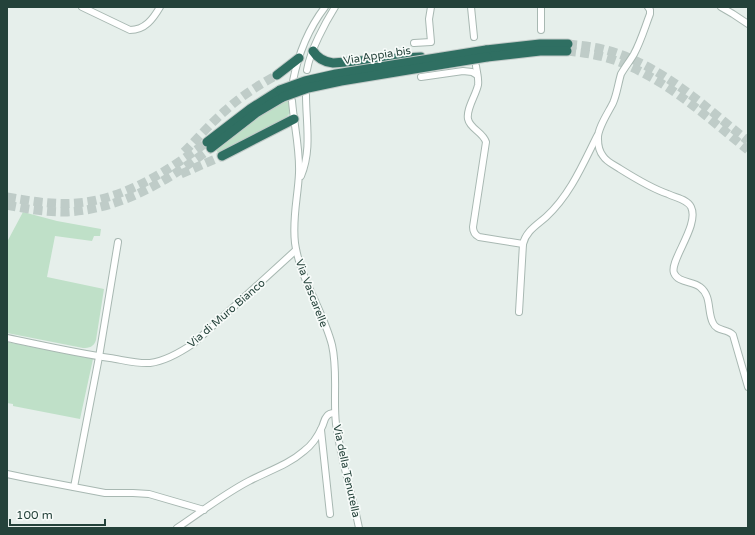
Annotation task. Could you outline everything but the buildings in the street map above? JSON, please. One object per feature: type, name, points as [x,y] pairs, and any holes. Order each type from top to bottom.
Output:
[{"type":"highway","name":"Via Appia bis","points":[[209,145],[256,113],[285,96],[305,81],[336,74],[440,57],[568,48]]},
{"type":"highway","points":[[313,51],[320,59],[330,63],[440,57]]},
{"type":"highway","name":"Via Appia bis","points":[[285,96],[319,85],[487,53]]},
{"type":"highway","points":[[277,75],[299,58]]},
{"type":"highway","points":[[222,156],[294,119]]},
{"type":"street","points":[[82,7],[130,30],[142,28],[151,21],[160,7]]},
{"type":"street","points":[[293,81],[299,58],[310,32],[325,7]]},
{"type":"street","points":[[307,70],[313,51],[325,24],[335,7]]},
{"type":"street","points":[[414,43],[431,42],[429,19],[431,7]]},
{"type":"street","points":[[471,7],[474,37]]},
{"type":"street","points":[[541,7],[541,30]]},
{"type":"street","points":[[519,312],[523,244],[525,237],[552,212],[566,194],[578,174],[614,100],[622,72],[637,47],[650,14],[648,7]]},
{"type":"street","points":[[720,7],[748,24]]},
{"type":"street","points":[[476,66],[478,81],[469,110],[468,119],[483,135],[486,142],[473,231],[479,237],[523,244]]},
{"type":"street","points":[[421,77],[463,71],[472,72],[477,75]]},
{"type":"street","points":[[298,182],[304,169],[307,153],[308,135],[306,95]]},
{"type":"street","name":"Via Vascarelle","points":[[285,96],[294,119],[298,144],[299,165],[294,220],[296,250],[307,284],[327,330],[332,347],[334,364],[335,413]]},
{"type":"street","points":[[597,135],[599,149],[605,159],[645,183],[684,200],[690,205],[693,213],[691,224],[687,238],[675,263],[674,273],[680,279],[696,284],[702,288],[707,297],[713,323],[718,328],[729,331],[733,335],[748,387]]},
{"type":"street","points":[[74,487],[99,356],[118,242]]},
{"type":"street","name":"Via di Muro Bianco","points":[[7,338],[136,362],[150,363],[163,360],[181,352],[198,340],[296,250]]},
{"type":"street","points":[[177,528],[250,480],[295,458],[318,436],[327,415],[335,413]]},
{"type":"street","name":"Via della Tenutella","points":[[335,413],[342,457],[359,512],[359,528]]},
{"type":"street","points":[[321,430],[330,514]]},
{"type":"street","points":[[7,474],[105,493],[149,494],[204,510]]},
{"type":"green space","points":[[290,100],[290,113],[283,121],[262,130],[218,153],[216,150],[260,115],[275,106]]},
{"type":"green space","points":[[23,212],[57,221],[101,229],[100,236],[94,236],[92,241],[55,236],[47,277],[104,289],[96,340],[91,347],[83,348],[7,333],[7,242]]},
{"type":"green space","points":[[7,342],[93,359],[80,419],[13,406],[13,404],[7,403]]},
{"type":"tunnel","points":[[568,44],[598,48],[619,54],[659,73],[696,99],[748,141]]},
{"type":"tunnel","points":[[567,51],[589,54],[617,61],[658,81],[689,102],[748,150]]},
{"type":"tunnel","points":[[184,152],[215,120],[238,100],[277,75]]},
{"type":"tunnel","points":[[7,197],[42,202],[77,203],[113,196],[146,182],[162,173],[207,142]]},
{"type":"tunnel","points":[[7,205],[36,210],[65,212],[105,206],[142,192],[178,172],[211,148]]},
{"type":"tunnel","points":[[181,174],[222,156]]}]
